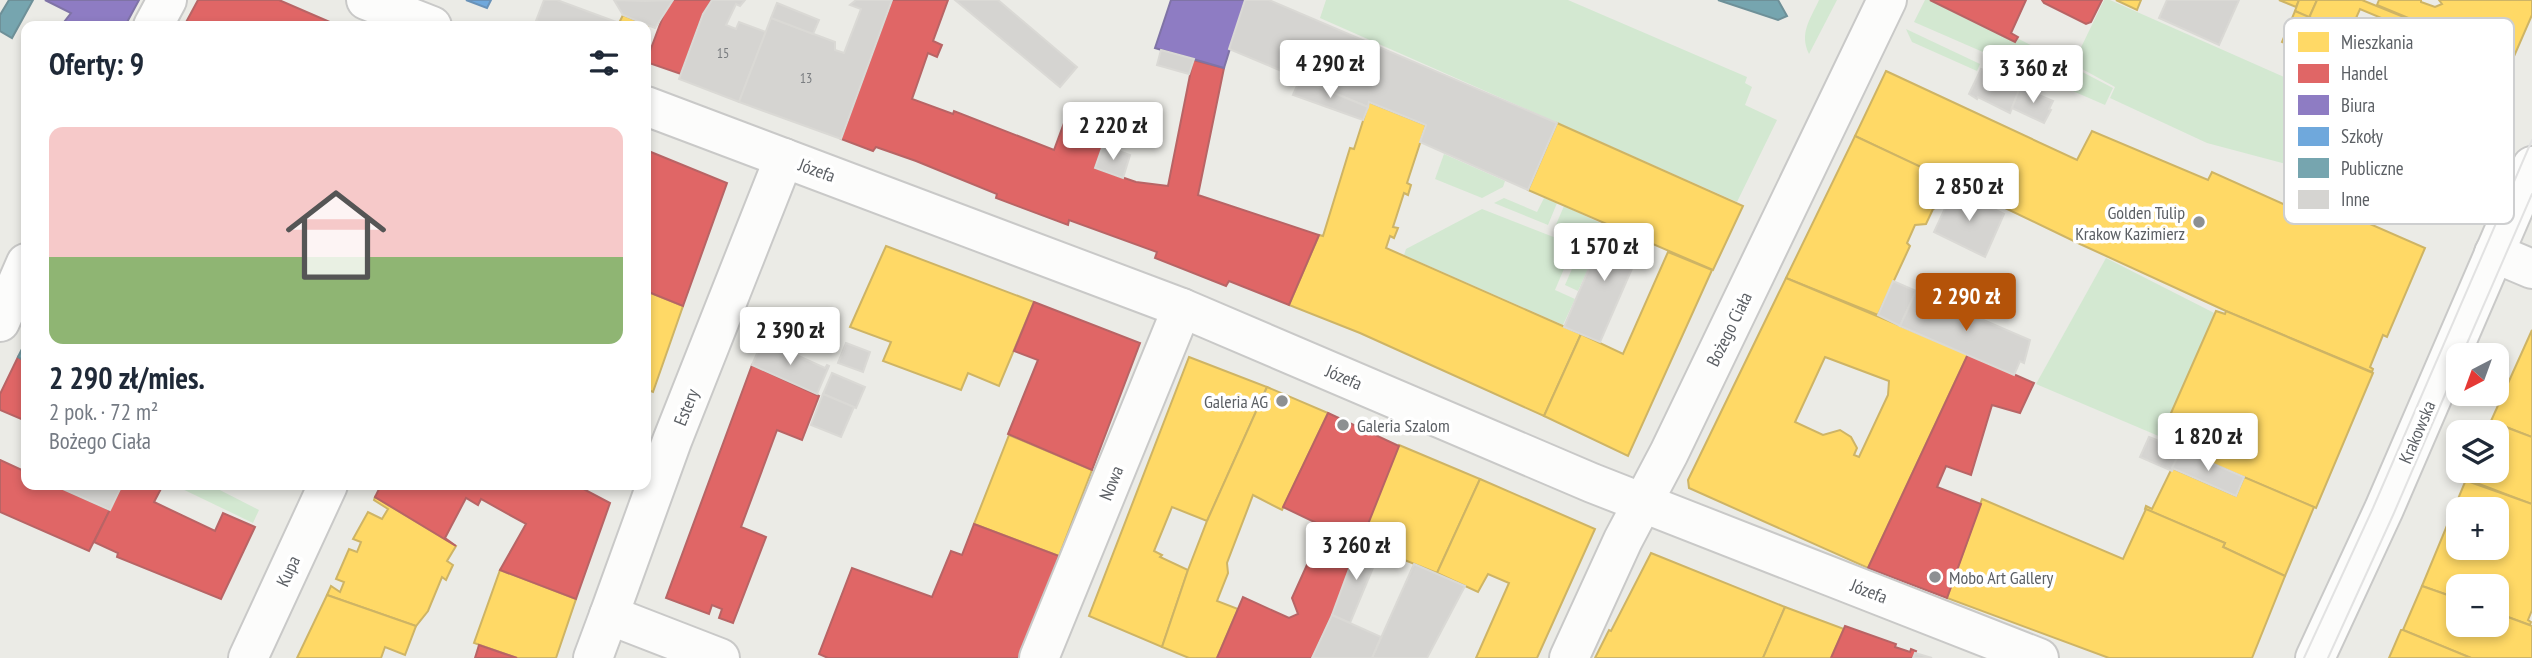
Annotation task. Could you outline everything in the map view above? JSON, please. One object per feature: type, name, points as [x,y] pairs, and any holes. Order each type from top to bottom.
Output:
[{"type":"street","points":[[156,21],[167,0]]},
{"type":"street","points":[[366,0],[419,21]]},
{"type":"street","name":"Bożego Ciała","points":[[1569,658],[1623,540],[1644,502],[1887,0]]},
{"type":"street","name":"Józefa","points":[[651,108],[1182,308],[1592,484],[2039,658]]},
{"type":"street","name":"Estery","points":[[651,465],[659,436],[784,158]]},
{"type":"street","name":"Krakowska","points":[[2514,207],[2532,166]]},
{"type":"street","name":"Krakowska","points":[[2315,658],[2384,509],[2507,224]]},
{"type":"street","points":[[0,252],[21,261]]},
{"type":"street","points":[[2494,253],[2532,269]]},
{"type":"street","points":[[0,322],[21,274]]},
{"type":"street","name":"Nowa","points":[[1039,658],[1182,308]]},
{"type":"street","name":"Kupa","points":[[248,658],[326,490]]},
{"type":"street","name":"Estery","points":[[593,658],[609,615],[644,490]]},
{"type":"street","points":[[609,615],[720,658]]},
{"type":"green space","points":[[1326,0],[1568,0],[1747,77],[1745,83],[1752,87],[1745,105],[1777,120],[1737,202],[1320,18]]},
{"type":"green space","points":[[1819,0],[1837,0],[1809,54],[1805,33]]},
{"type":"green space","points":[[1925,0],[1930,0],[2014,42],[2017,38],[2113,88],[2105,105],[1914,22]]},
{"type":"green space","points":[[2104,0],[2110,0],[2284,77],[2284,163],[2207,143],[2110,98],[2115,87],[2073,64]]},
{"type":"green space","points":[[1906,29],[1980,64],[1977,71],[1912,42]]},
{"type":"green space","points":[[1444,154],[1505,181],[1503,187],[1482,198],[1435,179]]},
{"type":"green space","points":[[1504,198],[1537,212],[1544,198],[1557,203],[1548,225],[1494,203]]},
{"type":"green space","points":[[1564,206],[1607,226],[1600,243],[1591,240],[1584,255],[1592,260],[1578,291],[1565,285],[1584,241],[1555,227]]},
{"type":"green space","points":[[1482,209],[1574,245],[1555,290],[1575,299],[1563,325],[1404,255],[1406,249]]},
{"type":"green space","points":[[2106,258],[2226,319],[2168,440],[2036,384]]},
{"type":"green space","points":[[184,490],[220,490],[259,510],[253,523]]},
{"type":"building: Mieszkania","points":[[2116,0],[2141,0],[2137,10]]},
{"type":"building: Mieszkania","points":[[2279,0],[2299,0],[2296,7]]},
{"type":"building: Mieszkania","points":[[2299,0],[2317,0],[2309,18],[2295,11]]},
{"type":"building: Mieszkania","points":[[2317,0],[2362,0],[2406,18],[2381,18],[2360,9],[2356,18],[2309,18]]},
{"type":"building: Mieszkania","points":[[2379,0],[2421,0],[2435,7],[2442,4],[2439,0],[2532,0],[2532,15],[2514,56],[2514,18],[2408,18],[2377,5]]},
{"type":"building: Mieszkania","points":[[2295,11],[2311,18],[2292,18]]},
{"type":"building: Mieszkania","points":[[623,15],[638,21],[620,21]]},
{"type":"building: Mieszkania","name":"Golden Tulip Krakow Kazimierz","points":[[1886,71],[2077,160],[2092,131],[2208,180],[2212,172],[2284,204],[2284,224],[2370,224],[2425,248],[2387,337],[2383,335],[2370,367],[2372,372],[2226,311],[1855,136]]},
{"type":"building: Mieszkania","points":[[1369,102],[1426,125],[1407,183],[1411,185],[1408,195],[1404,193],[1393,227],[1398,228],[1394,238],[1390,236],[1386,248],[1581,334],[1544,416],[1360,333],[1289,305],[1319,235],[1323,236],[1350,148],[1354,149]]},
{"type":"building: Mieszkania","points":[[1557,123],[1743,206],[1713,270],[1528,190]]},
{"type":"building: Mieszkania","points":[[1855,136],[1953,182],[1943,204],[1933,209],[1926,224],[1915,225],[1907,243],[1910,246],[1878,315],[1786,278]]},
{"type":"building: Mieszkania","points":[[886,246],[1034,302],[999,386],[968,373],[961,390],[883,361],[891,342],[850,327]]},
{"type":"building: Mieszkania","points":[[1668,252],[1712,270],[1628,456],[1544,416],[1581,334],[1623,354]]},
{"type":"building: Mieszkania","points":[[1786,278],[1968,354],[1868,568],[1689,488],[1688,480]],"holes":[[[1825,357],[1889,381],[1888,395],[1859,457],[1854,455],[1857,448],[1851,437],[1840,430],[1823,435],[1795,422]]]},
{"type":"building: Mieszkania","points":[[651,293],[683,306],[653,392],[651,391]]},
{"type":"building: Mieszkania","points":[[2216,311],[2225,314],[2226,311],[2373,373],[2316,508],[2168,445],[2169,442],[2160,438]]},
{"type":"building: Mieszkania","points":[[2532,330],[2532,437],[2509,428],[2509,420],[2491,420],[2498,406],[2510,406],[2510,379]]},
{"type":"building: Mieszkania","points":[[1189,357],[1267,387],[1207,521],[1172,507],[1154,551],[1162,555],[1160,557],[1188,570],[1162,647],[1089,616]]},
{"type":"building: Mieszkania","points":[[1267,387],[1328,413],[1282,510],[1253,495],[1227,563],[1228,573],[1217,601],[1238,609],[1217,658],[1189,658],[1162,647],[1207,521]]},
{"type":"building: Mieszkania","points":[[2509,428],[2532,437],[2532,504],[2477,483],[2509,483]]},
{"type":"building: Mieszkania","points":[[1009,435],[1092,470],[1059,556],[974,524]]},
{"type":"building: Mieszkania","points":[[1399,445],[1480,479],[1437,573],[1359,542]]},
{"type":"building: Mieszkania","points":[[2172,468],[2236,496],[2244,477],[2314,507],[2285,576],[2223,547],[2225,543],[2145,509],[2146,506],[2152,509]]},
{"type":"building: Mieszkania","points":[[1480,479],[1595,529],[1537,658],[1476,658],[1509,583],[1488,574],[1478,592],[1437,573]]},
{"type":"building: Mieszkania","points":[[2465,483],[2473,483],[2532,504],[2530,625],[2509,617],[2509,574],[2446,574],[2446,594],[2422,586],[2446,528],[2446,560],[2509,560],[2509,497],[2459,497]]},
{"type":"building: Mieszkania","points":[[375,497],[456,546],[447,561],[453,565],[446,580],[442,577],[428,611],[416,626],[327,595],[331,586],[340,592],[344,582],[336,579],[349,549],[357,552],[361,542],[353,539],[368,512],[382,519],[388,509],[374,500]]},
{"type":"building: Mieszkania","points":[[1982,499],[2123,559],[2146,509],[2225,543],[2223,547],[2285,576],[2252,658],[2109,658],[1947,598]]},
{"type":"building: Mieszkania","points":[[1651,553],[1785,607],[1763,658],[1595,658]]},
{"type":"building: Mieszkania","points":[[500,570],[576,599],[556,658],[517,658],[474,643]]},
{"type":"building: Mieszkania","points":[[2422,586],[2446,594],[2446,637],[2509,637],[2509,617],[2532,626],[2532,658],[2471,658],[2403,630]]},
{"type":"building: Mieszkania","points":[[327,595],[416,626],[405,655],[385,647],[381,658],[297,658]]},
{"type":"building: Mieszkania","points":[[1785,607],[1844,629],[1831,658],[1763,658]]},
{"type":"building: Mieszkania","points":[[2403,630],[2471,658],[2389,658]]},
{"type":"building: Handel","points":[[198,0],[279,0],[327,21],[187,21]]},
{"type":"building: Handel","points":[[673,0],[712,0],[703,14],[681,74],[651,64],[651,49],[665,11]]},
{"type":"building: Handel","points":[[892,0],[948,0],[933,41],[942,45],[937,57],[928,53],[912,99],[953,114],[954,111],[1054,150],[1064,123],[1105,140],[1095,168],[1136,182],[1168,186],[1193,60],[1224,68],[1198,195],[1319,235],[1289,305],[1229,281],[1226,286],[1155,258],[1157,252],[1069,220],[1068,225],[996,198],[997,194],[916,161],[876,147],[873,151],[841,139]]},
{"type":"building: Handel","points":[[1930,0],[2026,0],[2011,33],[2018,37],[2015,42]]},
{"type":"building: Handel","points":[[2042,0],[2102,0],[2091,22],[2086,24]]},
{"type":"building: Handel","points":[[651,152],[727,183],[683,306],[651,293]]},
{"type":"building: Handel","points":[[1034,302],[1140,343],[1092,470],[1008,434],[1038,360],[1014,351]]},
{"type":"building: Handel","points":[[1968,354],[2034,383],[2020,413],[1992,405],[1971,475],[1946,466],[1937,487],[1981,504],[1947,598],[1868,568]]},
{"type":"building: Handel","points":[[18,357],[21,359],[21,419],[0,410],[0,394]]},
{"type":"building: Handel","points":[[752,365],[819,396],[802,440],[777,430],[741,527],[766,537],[733,623],[719,618],[722,609],[712,605],[709,614],[666,598]]},
{"type":"building: Handel","points":[[1328,413],[1399,446],[1332,615],[1312,658],[1217,658],[1243,597],[1289,618],[1298,614],[1292,598],[1315,547],[1317,548],[1327,528],[1283,507]]},
{"type":"building: Handel","points":[[0,460],[21,470],[21,490],[65,490],[110,510],[89,551],[0,512]]},
{"type":"building: Handel","points":[[120,490],[160,490],[154,502],[215,531],[223,513],[255,527],[221,599],[117,557],[118,553],[94,542]]},
{"type":"building: Handel","points":[[378,490],[585,490],[610,503],[576,599],[500,570],[526,524],[481,499],[478,505],[466,498],[445,538],[456,546],[375,497]]},
{"type":"building: Handel","points":[[974,524],[1059,556],[1019,658],[828,658],[819,654],[852,568],[932,597],[951,551],[962,555]]},
{"type":"building: Handel","points":[[1845,626],[1896,644],[1895,647],[1910,652],[1911,649],[1916,651],[1913,658],[1831,658]]},
{"type":"building: Handel","points":[[479,645],[517,658],[475,658]]},
{"type":"building: Biura","points":[[45,0],[139,0],[128,21],[65,21],[71,13]]},
{"type":"building: Biura","points":[[1171,0],[1245,0],[1224,68],[1155,48]]},
{"type":"building: Szkoły","points":[[466,0],[491,0],[487,8]]},
{"type":"building: Publiczne","points":[[9,0],[33,0],[12,38],[0,31],[0,15]]},
{"type":"building: Publiczne","points":[[1718,0],[1778,0],[1787,16],[1778,20]]},
{"type":"building: Inne","points":[[544,0],[557,0],[614,21],[536,21]]},
{"type":"building: Inne","points":[[614,0],[673,0],[655,28],[651,26],[651,21],[638,21],[623,15]]},
{"type":"building: Inne","points":[[712,0],[745,0],[740,6],[736,4],[726,25],[736,29],[739,22],[766,32],[739,102],[679,79],[703,14]]},
{"type":"building: Inne","points":[[856,0],[892,0],[841,139],[739,102],[771,18],[835,42],[835,50],[844,53],[861,9],[850,5]]},
{"type":"building: Inne","points":[[955,0],[998,0],[1077,67],[1060,87]]},
{"type":"building: Inne","points":[[1245,0],[1269,0],[1557,123],[1528,190],[1420,142],[1426,125],[1369,102],[1368,107],[1229,49]]},
{"type":"building: Inne","points":[[2167,0],[2239,0],[2219,45],[2159,18]]},
{"type":"building: Inne","points":[[777,3],[819,20],[813,34],[771,18]]},
{"type":"building: Inne","points":[[1161,50],[1194,59],[1189,74],[1157,65]]},
{"type":"building: Inne","points":[[1981,69],[2021,85],[2010,113],[1969,94]]},
{"type":"building: Inne","points":[[1300,79],[1368,107],[1363,120],[1293,95]]},
{"type":"building: Inne","points":[[2020,87],[2053,101],[2044,123],[2012,108]]},
{"type":"building: Inne","points":[[1103,145],[1130,155],[1123,178],[1095,168]]},
{"type":"building: Inne","points":[[1954,189],[2004,214],[1985,257],[1934,232]]},
{"type":"building: Inne","points":[[1609,225],[1644,241],[1600,342],[1564,327],[1593,259],[1585,255],[1592,241],[1600,245]]},
{"type":"building: Inne","points":[[1893,281],[1916,291],[1900,326],[1878,315]]},
{"type":"building: Inne","points":[[1916,291],[2030,340],[2024,363],[2020,361],[2014,375],[1900,326]]},
{"type":"building: Inne","points":[[764,337],[765,341],[825,368],[829,366],[817,394],[752,365]]},
{"type":"building: Inne","points":[[846,343],[870,352],[863,372],[838,363]]},
{"type":"building: Inne","points":[[832,373],[865,387],[856,408],[823,394]]},
{"type":"building: Inne","points":[[823,394],[854,407],[841,437],[811,425]]},
{"type":"building: Inne","points":[[2149,437],[2181,450],[2172,471],[2140,457]]},
{"type":"building: Inne","points":[[2181,450],[2244,477],[2236,496],[2172,468]]},
{"type":"building: Inne","points":[[65,490],[120,490],[110,510]]},
{"type":"building: Inne","points":[[1359,542],[1380,551],[1350,623],[1332,615]]},
{"type":"building: Inne","points":[[1414,564],[1465,586],[1427,658],[1372,658]]},
{"type":"building: Inne","points":[[1332,615],[1381,637],[1372,658],[1312,658]]},
{"type":"building: Inne","points":[[1915,653],[1932,658],[1913,658]]},
{"type":"tram line","points":[[2514,182],[2532,140]]},
{"type":"tram line","points":[[2467,343],[2532,194]]},
{"type":"tram line","points":[[2304,658],[2373,508],[2496,224]]},
{"type":"tram line","points":[[2328,658],[2446,392]]},
{"type":"place","name":"Golden Tulip Krakow Kazimierz","points":[[2199,222]]},
{"type":"place","name":"Galeria AG","points":[[1282,401]]},
{"type":"place","name":"Galeria Szalom","points":[[1343,425]]},
{"type":"place","name":"Mobo Art Gallery","points":[[1935,577]]}]
